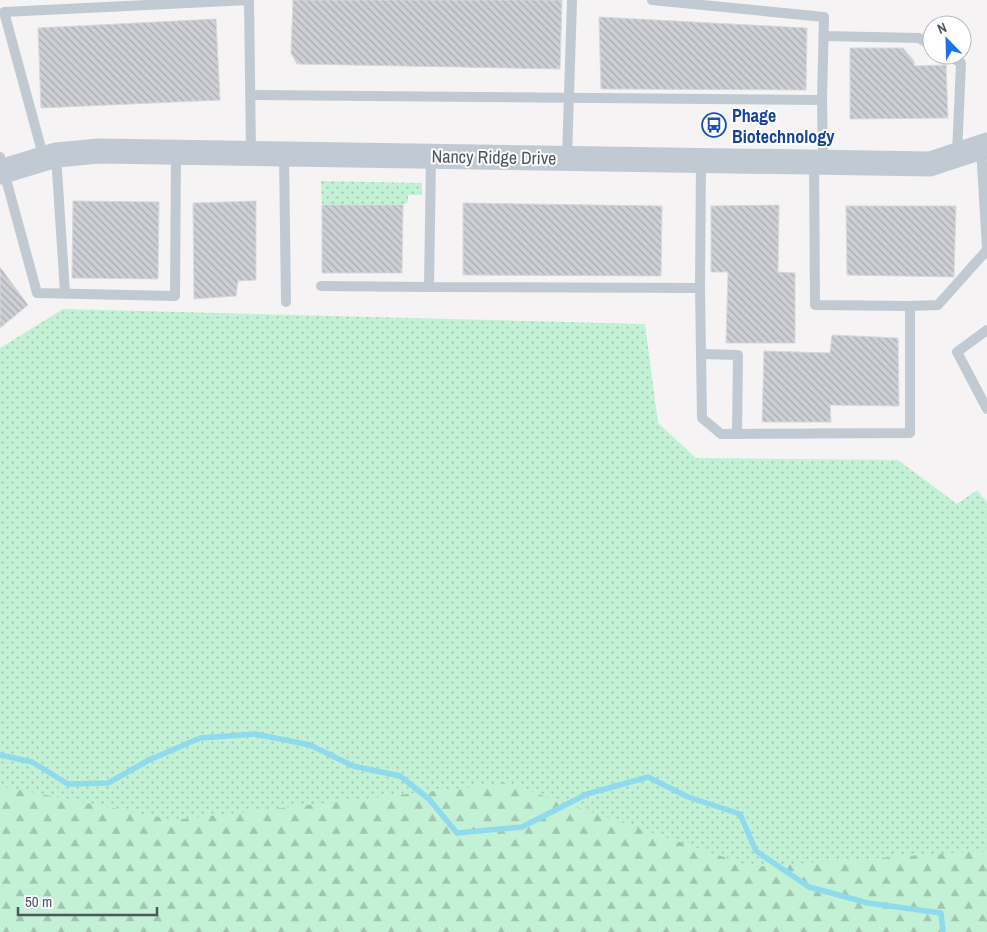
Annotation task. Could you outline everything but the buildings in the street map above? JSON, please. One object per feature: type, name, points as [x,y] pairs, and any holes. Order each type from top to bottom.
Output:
[{"type":"street","name":"Nancy Ridge Drive","points":[[1,166],[99,151],[930,164],[984,147]]},
{"type":"lane","points":[[64,293],[50,157],[4,12],[249,0],[251,153]]},
{"type":"lane","points":[[567,158],[572,0]]},
{"type":"lane","points":[[652,0],[824,17],[818,162],[816,305],[938,306],[987,249],[984,147]]},
{"type":"lane","points":[[824,36],[919,38],[922,40]]},
{"type":"lane","points":[[957,156],[961,65]]},
{"type":"lane","points":[[250,95],[569,96],[822,100]]},
{"type":"lane","points":[[1,166],[37,292],[175,296],[176,152]]},
{"type":"lane","points":[[284,154],[286,302]]},
{"type":"lane","points":[[429,287],[431,157]]},
{"type":"lane","points":[[701,160],[702,418],[721,434],[910,433],[910,306]]},
{"type":"lane","points":[[321,286],[700,288]]},
{"type":"lane","points":[[987,330],[957,352],[987,409]]},
{"type":"lane","points":[[701,354],[738,355],[737,434]]},
{"type":"green space","points":[[321,181],[422,183],[422,195],[408,195],[408,202],[403,205],[322,205]]},
{"type":"green space","points":[[63,309],[645,324],[658,423],[696,458],[898,460],[957,504],[977,490],[987,502],[987,932],[0,932],[0,348]]},
{"type":"green space","points":[[506,783],[753,867],[979,851],[987,853],[987,932],[0,932],[0,786],[174,820]]},
{"type":"waterway","points":[[0,755],[32,762],[68,784],[108,783],[149,760],[200,738],[255,734],[310,745],[353,766],[400,776],[429,799],[457,833],[522,827],[587,794],[648,777],[688,797],[740,814],[756,851],[809,887],[868,903],[941,913],[943,932]]},
{"type":"place","name":"Phage Biotechnology","points":[[714,125]]}]
